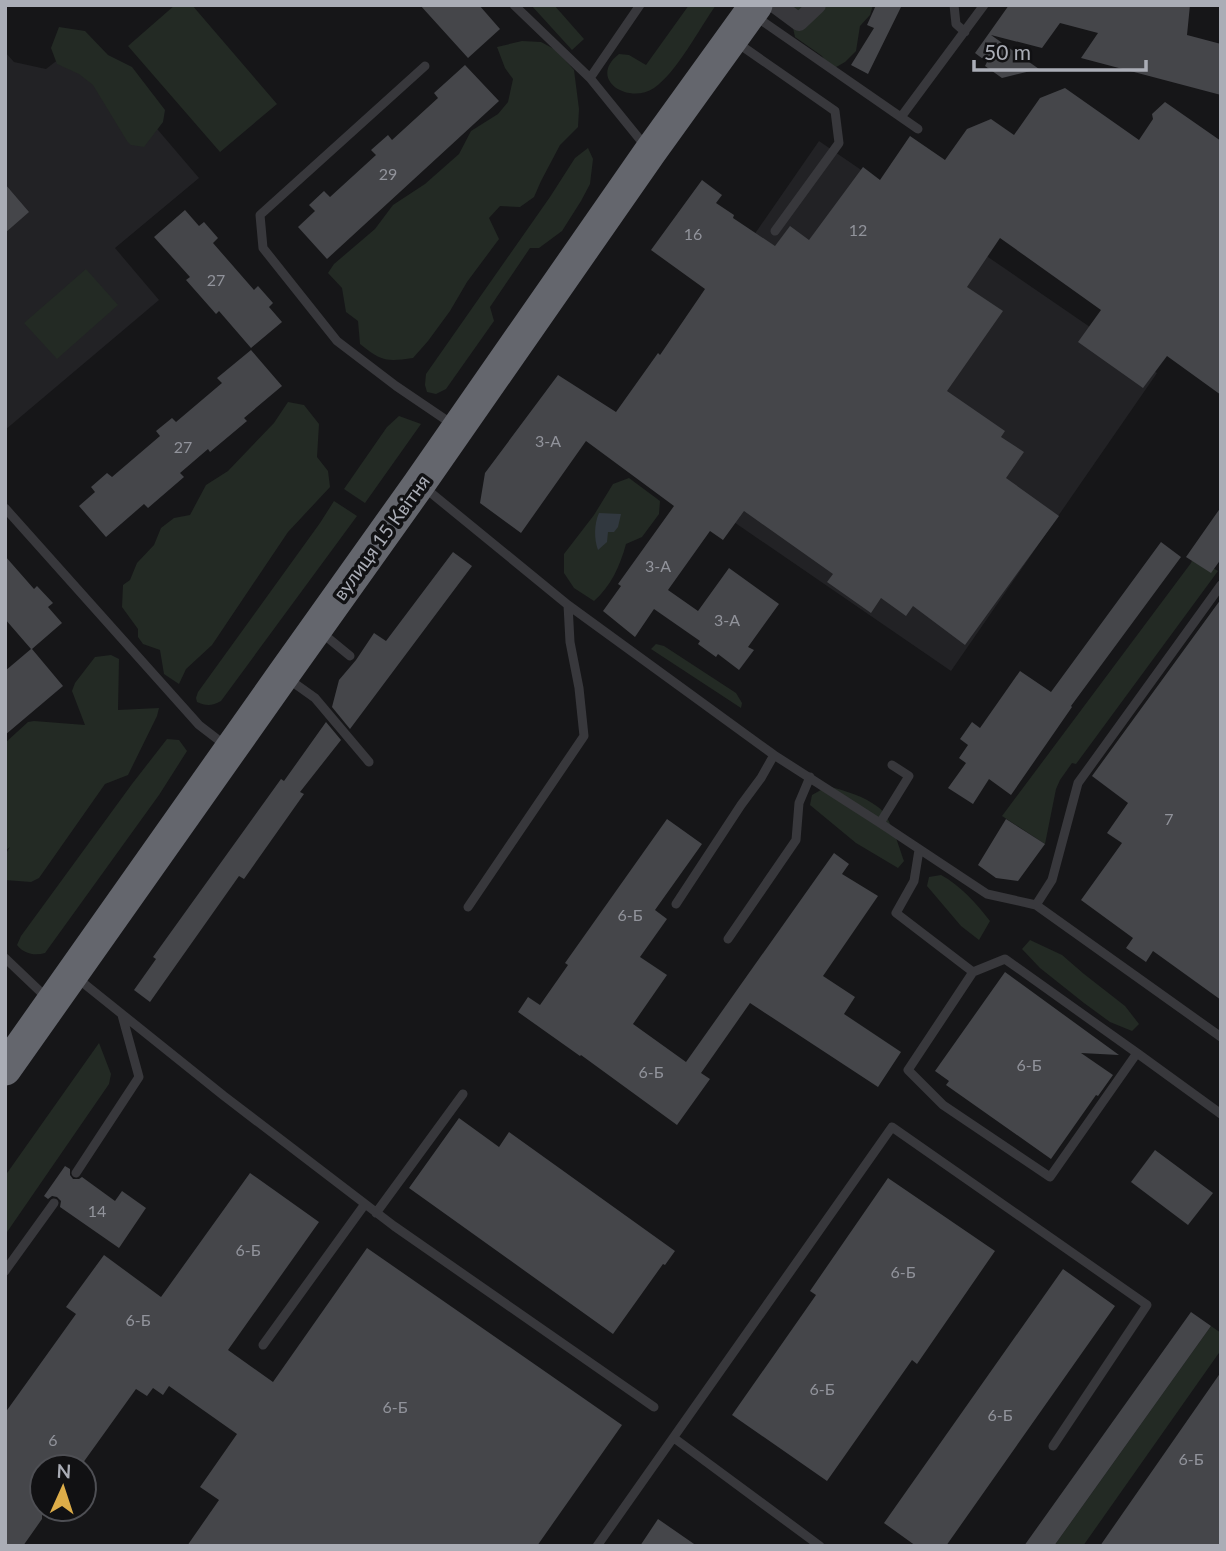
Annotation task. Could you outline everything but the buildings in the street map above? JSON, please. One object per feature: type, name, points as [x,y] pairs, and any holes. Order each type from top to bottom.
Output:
[{"type":"highway","name":"вулиця 15 Квітня","points":[[5,1069],[650,152],[754,15]]},
{"type":"street","points":[[754,15],[799,22],[817,5]]},
{"type":"lane","points":[[514,5],[590,78],[650,152]]},
{"type":"lane","points":[[590,78],[640,5]]},
{"type":"lane","points":[[954,5],[956,24],[965,32]]},
{"type":"lane","points":[[901,117],[984,5]]},
{"type":"lane","points":[[754,15],[918,129]]},
{"type":"lane","points":[[754,15],[835,111],[839,144],[775,231]]},
{"type":"lane","points":[[425,66],[260,215],[262,248],[337,341],[457,428]]},
{"type":"lane","points":[[419,484],[568,605],[774,755],[987,894],[1036,905],[1221,1037]]},
{"type":"lane","points":[[5,508],[199,725],[231,749]]},
{"type":"lane","points":[[1036,905],[1052,880],[1078,783],[1221,585]]},
{"type":"lane","points":[[468,907],[584,736],[579,688],[570,642],[568,605]]},
{"type":"lane","points":[[316,628],[351,656]]},
{"type":"lane","points":[[282,675],[315,698],[369,762]]},
{"type":"lane","points":[[676,904],[774,755]]},
{"type":"lane","points":[[880,823],[909,776],[892,765]]},
{"type":"lane","points":[[728,939],[796,840],[799,803],[810,777]]},
{"type":"lane","points":[[919,850],[914,881],[896,913],[974,972]]},
{"type":"lane","points":[[5,958],[51,1002]]},
{"type":"lane","points":[[1137,1053],[1050,1177],[943,1105],[908,1070],[974,972],[1005,959],[1137,1053],[1221,1114]]},
{"type":"lane","points":[[72,975],[376,1213],[654,1407]]},
{"type":"lane","points":[[76,1173],[139,1077],[121,1014]]},
{"type":"lane","points":[[376,1213],[463,1094]]},
{"type":"lane","points":[[597,1546],[892,1127],[1147,1305],[1053,1446]]},
{"type":"lane","points":[[5,1271],[54,1203]]},
{"type":"lane","points":[[263,1345],[365,1204]]},
{"type":"lane","points":[[674,1438],[820,1546]]},
{"type":"shaded area","points":[[175,5],[192,5],[277,104],[220,152],[128,46]]},
{"type":"shaded area","points":[[531,5],[554,5],[584,39],[572,50]]},
{"type":"shaded area","points":[[689,5],[716,5],[663,81],[644,92],[633,93],[615,87],[607,72],[610,63],[619,54],[629,55],[646,65]]},
{"type":"shaded area","points":[[788,5],[873,5],[870,15],[860,26],[856,51],[845,62],[831,70],[822,56],[795,37]]},
{"type":"shaded area","points":[[59,27],[85,31],[108,55],[132,67],[165,110],[163,122],[144,147],[131,145],[127,141],[93,85],[79,74],[57,64],[51,48]]},
{"type":"shaded area","points":[[82,41],[199,178],[115,248],[159,300],[5,430],[5,52],[14,62],[46,69]]},
{"type":"shaded area","points":[[522,41],[541,42],[556,50],[574,70],[579,109],[578,127],[560,145],[534,197],[520,207],[500,206],[489,218],[499,239],[428,341],[413,358],[390,360],[379,357],[360,344],[358,321],[346,312],[342,288],[328,273],[334,264],[375,229],[393,205],[425,184],[459,154],[471,131],[498,114],[508,102],[513,79],[505,68],[497,47]]},
{"type":"shaded area","points":[[819,141],[1157,373],[951,671],[613,439]]},
{"type":"shaded area","points":[[588,148],[593,159],[590,184],[562,231],[539,248],[530,248],[490,307],[494,321],[446,389],[436,394],[427,392],[426,374],[575,158]]},
{"type":"shaded area","points":[[86,269],[118,305],[57,359],[24,323]]},
{"type":"shaded area","points":[[288,402],[304,405],[319,424],[317,457],[328,471],[330,487],[288,532],[212,645],[186,669],[179,684],[164,674],[160,650],[143,644],[138,637],[138,629],[122,607],[123,585],[130,580],[137,563],[154,545],[161,528],[174,518],[190,515],[206,485],[228,471],[274,423]]},
{"type":"shaded area","points":[[399,416],[421,424],[365,503],[344,489],[387,427]]},
{"type":"shaded area","points":[[629,478],[660,501],[659,514],[642,537],[626,544],[614,575],[594,601],[574,588],[564,573],[564,554],[594,515],[613,484]]},
{"type":"shaded area","points":[[334,501],[357,516],[221,701],[209,705],[197,702],[198,692]]},
{"type":"shaded area","points":[[599,513],[621,514],[618,527],[614,532],[608,532],[607,542],[598,550],[595,532]]},
{"type":"shaded area","points":[[1193,558],[1218,571],[1076,764],[1072,763],[1060,780],[1045,844],[1002,816]]},
{"type":"shaded area","points":[[656,644],[664,646],[736,693],[742,703],[741,708],[651,649]]},
{"type":"shaded area","points":[[111,655],[119,659],[118,710],[159,708],[157,716],[128,775],[105,784],[39,878],[31,882],[5,880],[5,855],[10,847],[5,851],[5,743],[28,722],[85,725],[72,691],[95,657]]},
{"type":"shaded area","points":[[167,739],[179,740],[187,751],[159,795],[45,953],[34,954],[23,950],[17,945],[21,936]]},
{"type":"shaded area","points":[[828,786],[861,797],[882,811],[894,832],[904,861],[898,868],[856,843],[810,805],[812,795]]},
{"type":"shaded area","points":[[941,875],[967,895],[990,921],[979,940],[961,926],[927,886],[929,877]]},
{"type":"shaded area","points":[[1030,940],[1062,955],[1125,1006],[1139,1024],[1132,1031],[1110,1022],[1084,1003],[1040,968],[1022,949]]},
{"type":"shaded area","points":[[99,1043],[111,1074],[109,1084],[5,1235],[5,1176]]},
{"type":"shaded area","points":[[1211,1326],[1221,1333],[1221,1350],[1083,1546],[1054,1546]]}]
